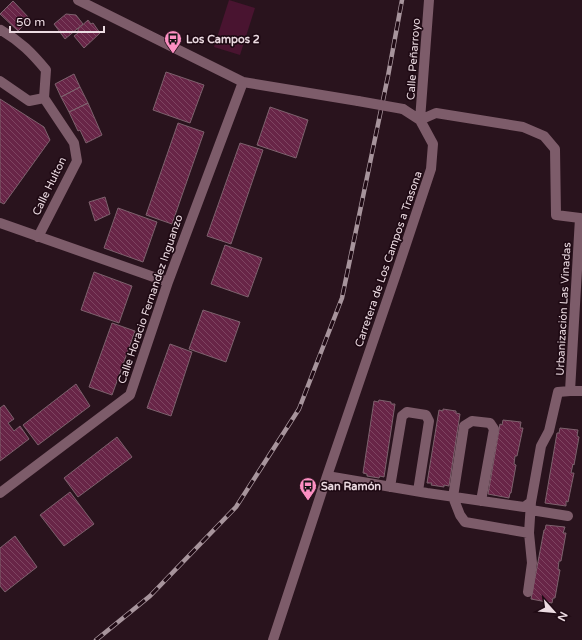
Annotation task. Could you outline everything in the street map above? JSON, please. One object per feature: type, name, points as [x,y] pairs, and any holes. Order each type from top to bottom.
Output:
[{"type":"street","name":"Carretera de Los Campos a Trasona","points":[[78,0],[243,82],[403,109],[420,120],[433,144],[431,169],[394,282],[327,476],[274,640]]},
{"type":"street","name":"Calle Peñarroyo","points":[[420,120],[429,0]]},
{"type":"street","points":[[0,30],[16,39],[32,53],[46,70],[44,98],[29,101],[0,82]]},
{"type":"street","name":"Calle Horacio Fernandez Inguanzo","points":[[0,493],[130,395],[168,282],[243,82]]},
{"type":"street","name":"Calle Hulton","points":[[38,237],[77,161],[74,143],[44,98]]},
{"type":"street","name":"Urbanización Las Vinadas","points":[[420,120],[436,113],[523,127],[544,136],[555,149],[556,214],[580,218],[570,391],[582,391]]},
{"type":"street","points":[[0,223],[168,282]]},
{"type":"street","points":[[528,592],[532,563],[529,533],[531,506],[541,446],[549,431],[558,392],[570,391]]},
{"type":"street","points":[[390,487],[402,416],[407,412],[416,413],[426,415],[429,421],[418,491]]},
{"type":"street","points":[[481,501],[494,429],[490,423],[472,421],[464,426],[453,497],[460,515],[465,522],[529,533]]},
{"type":"street","points":[[327,476],[453,497],[524,507],[531,506],[568,516]]},
{"type":"shaded area","points":[[229,0],[255,8],[240,55],[214,47]]},
{"type":"building","points":[[13,1],[30,19],[18,31],[0,14]]},
{"type":"building","points":[[66,14],[76,15],[83,24],[65,39],[54,24]]},
{"type":"building","points":[[88,20],[91,24],[93,23],[100,33],[84,48],[74,36],[78,33],[78,29]]},
{"type":"building","points":[[166,72],[204,85],[190,123],[153,110]]},
{"type":"building","points":[[74,74],[80,87],[61,97],[55,84]]},
{"type":"building","points":[[80,87],[88,103],[69,112],[61,97]]},
{"type":"building","points":[[0,99],[44,127],[50,140],[4,204],[0,202]]},
{"type":"building","points":[[88,103],[102,135],[86,143],[80,130],[78,131],[69,112]]},
{"type":"building","points":[[270,107],[308,120],[296,158],[257,145]]},
{"type":"building","points":[[178,123],[204,132],[172,224],[146,215]]},
{"type":"building","points":[[240,143],[263,150],[231,244],[207,236]]},
{"type":"building","points":[[105,197],[110,214],[95,221],[89,202]]},
{"type":"building","points":[[118,208],[157,222],[143,262],[104,248]]},
{"type":"building","points":[[225,245],[262,258],[248,297],[211,284]]},
{"type":"building","points":[[94,272],[132,286],[119,323],[81,310]]},
{"type":"building","points":[[203,310],[240,322],[226,362],[189,349]]},
{"type":"building","points":[[112,323],[135,331],[112,395],[89,387]]},
{"type":"building","points":[[170,344],[192,352],[171,416],[147,408]]},
{"type":"building","points":[[76,384],[90,406],[38,445],[23,425]]},
{"type":"building","points":[[379,400],[395,404],[384,477],[380,476],[379,478],[367,476],[367,474],[363,473],[374,401],[378,402]]},
{"type":"building","points":[[4,405],[14,419],[8,423],[14,431],[20,426],[29,439],[0,461],[0,408]]},
{"type":"building","points":[[443,409],[456,411],[456,413],[460,414],[449,486],[444,485],[444,487],[427,483],[439,410],[443,411]]},
{"type":"building","points":[[503,420],[521,422],[520,428],[523,428],[517,456],[515,456],[514,464],[516,465],[509,498],[488,494],[500,424],[502,425]]},
{"type":"building","points":[[560,428],[578,430],[577,436],[579,437],[571,473],[574,473],[566,506],[545,503],[557,433],[559,433]]},
{"type":"building","points":[[117,437],[132,457],[78,497],[64,478]]},
{"type":"building","points":[[70,492],[94,524],[64,546],[40,515]]},
{"type":"building","points":[[546,525],[565,527],[563,533],[566,533],[561,561],[559,561],[558,569],[560,570],[555,598],[553,598],[552,603],[531,599]]},
{"type":"building","points":[[15,536],[37,567],[5,592],[0,586],[0,548]]},
{"type":"railway","points":[[96,640],[150,596],[236,507],[299,409],[342,298],[388,76],[402,0]]},
{"type":"place","name":"Los Campos 2","points":[[173,54]]},
{"type":"place","name":"San Ramón","points":[[308,501]]}]
